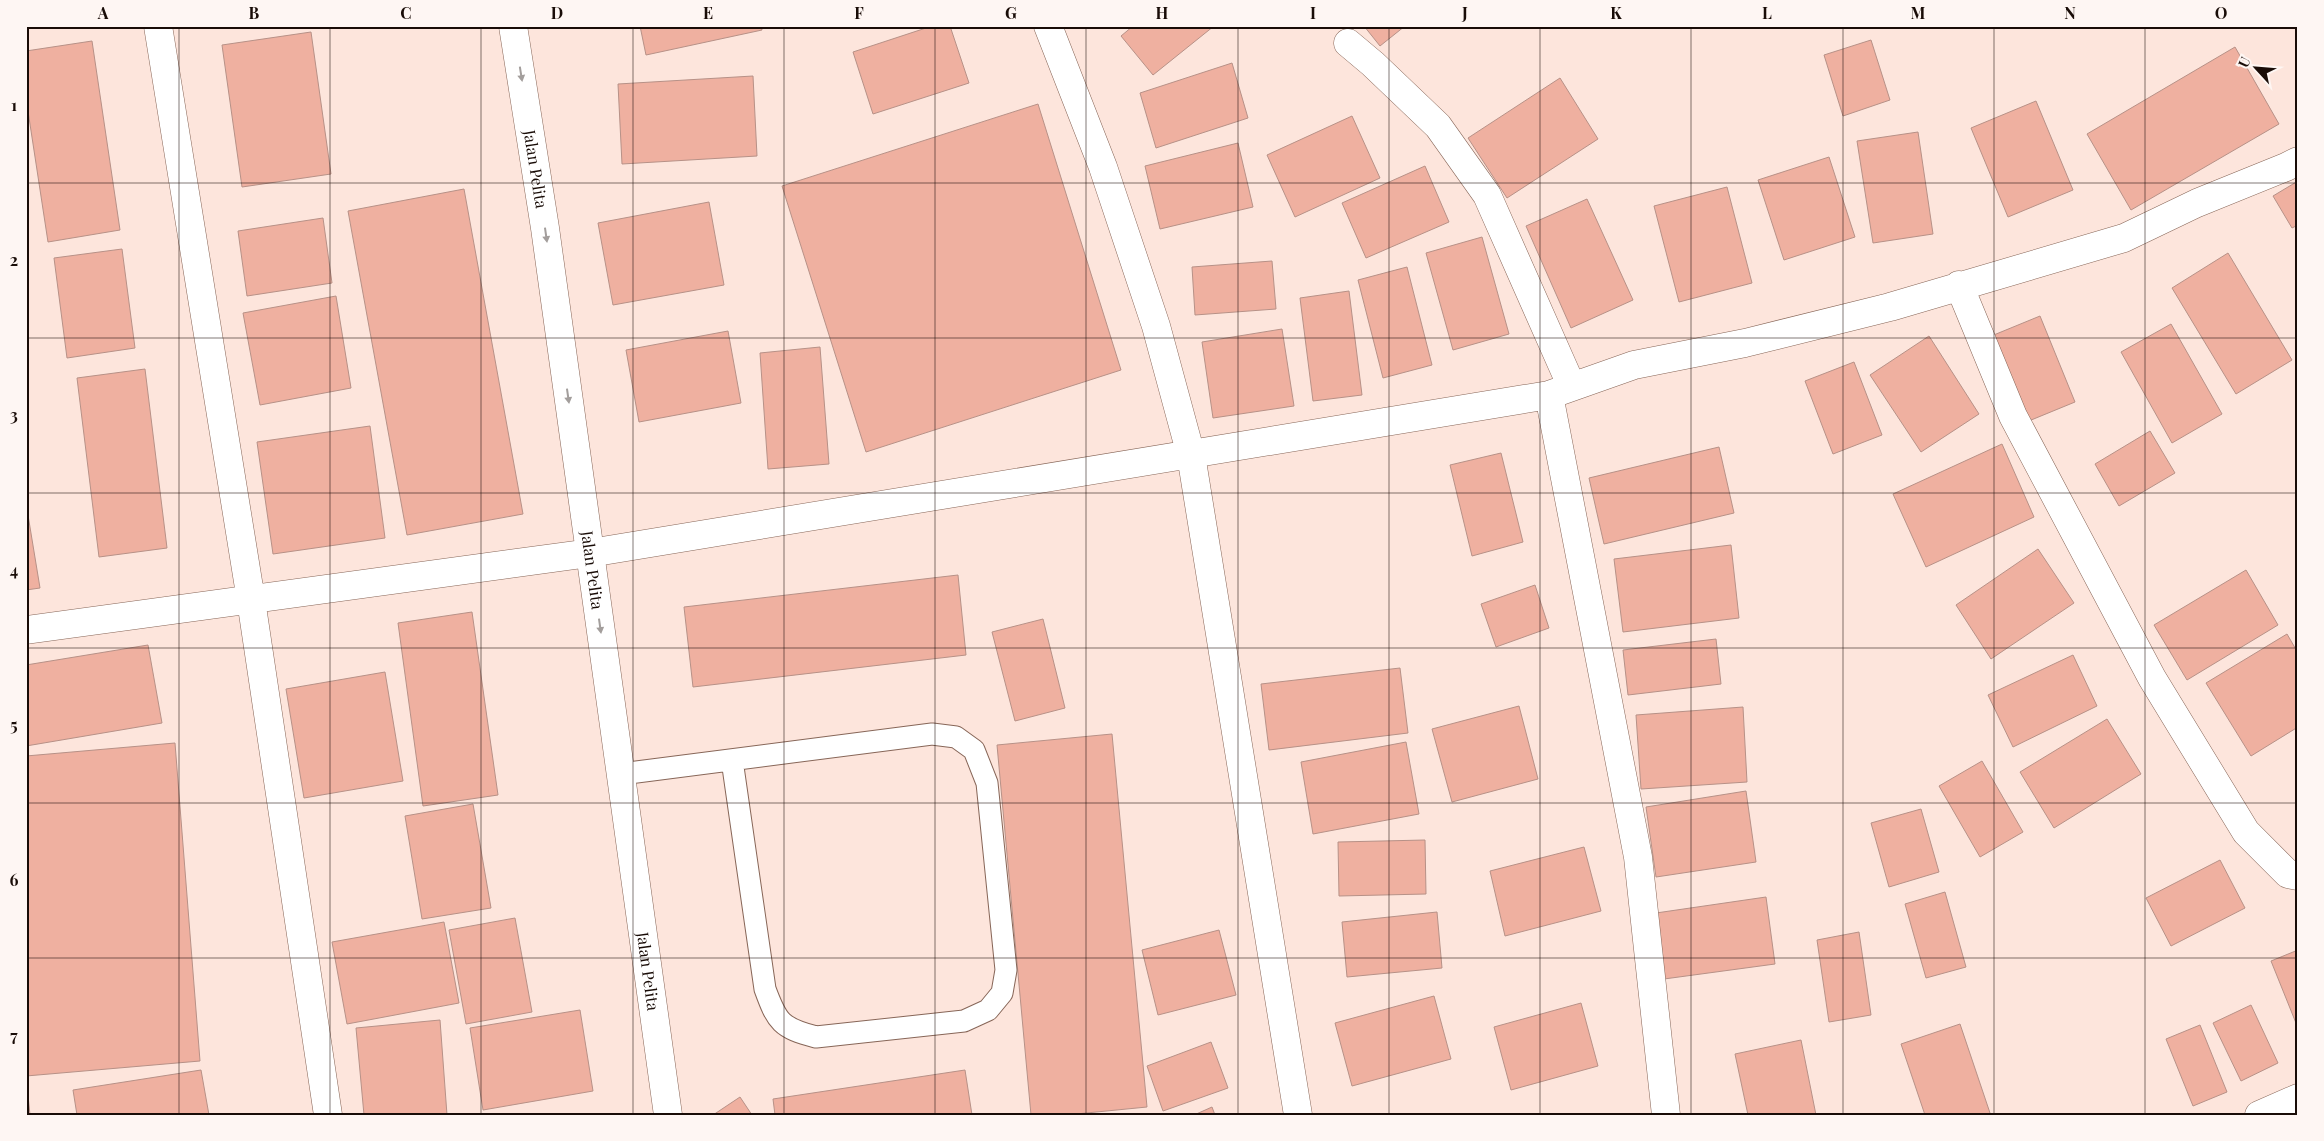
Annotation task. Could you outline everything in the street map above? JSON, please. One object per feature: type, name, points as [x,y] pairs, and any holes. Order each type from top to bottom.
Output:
[{"type":"main road","points":[[158,26],[251,600],[328,1115]]},
{"type":"main road","name":"Jalan Pelita","points":[[513,26],[545,228],[668,1115]]},
{"type":"main road","points":[[1048,26],[1102,167],[1156,326],[1191,455],[1298,1115]]},
{"type":"main road","points":[[1348,44],[1438,126],[1487,196],[1560,391],[1638,857],[1666,1115]]},
{"type":"main road","points":[[26,630],[590,552],[1191,455],[1560,391],[1634,365],[1784,333],[1890,307],[1959,285],[2124,238],[2197,203],[2286,167],[2298,160]]},
{"type":"main road","points":[[1959,285],[2013,416],[2152,678],[2246,832],[2288,874],[2298,876]]},
{"type":"main road","points":[[2259,1115],[2298,1098]]},
{"type":"lane","points":[[621,774],[932,734],[956,737],[974,750],[987,783],[1006,970],[1002,992],[988,1010],[964,1021],[816,1037],[792,1031],[775,1016],[765,989],[732,760]]},
{"type":"building","points":[[640,26],[761,26],[762,30],[646,55]]},
{"type":"building","points":[[932,26],[950,26],[969,83],[873,114],[853,52]]},
{"type":"building","points":[[1133,26],[1214,26],[1153,75],[1121,36]]},
{"type":"building","points":[[1364,26],[1405,26],[1380,46]]},
{"type":"building","points":[[311,32],[331,174],[242,187],[222,45]]},
{"type":"building","points":[[1871,40],[1890,100],[1843,116],[1824,55]]},
{"type":"building","points":[[92,41],[120,230],[48,242],[26,98],[26,51]]},
{"type":"building","points":[[2235,47],[2279,124],[2131,210],[2087,134]]},
{"type":"building","points":[[1232,63],[1248,118],[1156,148],[1140,93]]},
{"type":"building","points":[[753,76],[757,156],[622,164],[618,84]]},
{"type":"building","points":[[1560,78],[1598,139],[1507,198],[1468,138]]},
{"type":"building","points":[[2036,101],[2073,190],[2008,217],[1971,128]]},
{"type":"building","points":[[1038,104],[1121,370],[866,452],[782,186]]},
{"type":"building","points":[[1352,116],[1380,178],[1295,217],[1267,155]]},
{"type":"building","points":[[1918,132],[1933,234],[1873,243],[1857,141]]},
{"type":"building","points":[[1238,143],[1253,207],[1160,229],[1145,166]]},
{"type":"building","points":[[1829,157],[1855,237],[1784,260],[1758,180]]},
{"type":"building","points":[[1425,166],[1449,222],[1366,258],[1342,203]]},
{"type":"building","points":[[2298,181],[2298,225],[2292,228],[2273,196]]},
{"type":"building","points":[[1727,187],[1752,283],[1679,302],[1654,206]]},
{"type":"building","points":[[464,189],[523,514],[407,535],[348,211]]},
{"type":"building","points":[[1587,199],[1633,300],[1571,328],[1526,226]]},
{"type":"building","points":[[709,202],[724,285],[613,305],[598,223]]},
{"type":"building","points":[[323,218],[332,283],[247,296],[238,231]]},
{"type":"building","points":[[1482,237],[1509,334],[1453,350],[1426,253]]},
{"type":"building","points":[[122,249],[135,348],[67,358],[54,258]]},
{"type":"building","points":[[2228,253],[2292,360],[2236,394],[2172,288]]},
{"type":"building","points":[[1272,261],[1276,309],[1195,315],[1192,267]]},
{"type":"building","points":[[1407,267],[1432,365],[1383,378],[1358,280]]},
{"type":"building","points":[[1349,291],[1362,395],[1313,401],[1300,298]]},
{"type":"building","points":[[336,296],[351,388],[260,405],[243,313]]},
{"type":"building","points":[[2040,316],[2075,402],[2019,425],[1984,339]]},
{"type":"building","points":[[2171,324],[2222,414],[2172,443],[2121,352]]},
{"type":"building","points":[[1282,329],[1294,406],[1213,418],[1202,342]]},
{"type":"building","points":[[728,331],[741,403],[639,422],[626,350]]},
{"type":"building","points":[[1929,336],[1979,414],[1921,452],[1870,375]]},
{"type":"building","points":[[820,347],[829,464],[768,469],[760,353]]},
{"type":"building","points":[[1854,362],[1882,435],[1833,454],[1805,381]]},
{"type":"building","points":[[145,369],[167,548],[99,557],[77,378]]},
{"type":"building","points":[[370,426],[385,538],[273,554],[257,442]]},
{"type":"building","points":[[2150,431],[2175,473],[2119,506],[2095,464]]},
{"type":"building","points":[[2002,444],[2034,517],[1926,567],[1893,494]]},
{"type":"building","points":[[1719,447],[1734,513],[1604,544],[1589,478]]},
{"type":"building","points":[[1501,453],[1523,542],[1472,556],[1450,465]]},
{"type":"building","points":[[26,509],[40,588],[26,590]]},
{"type":"building","points":[[1731,545],[1739,618],[1623,632],[1614,559]]},
{"type":"building","points":[[2038,549],[2074,603],[1991,659],[1956,605]]},
{"type":"building","points":[[2246,570],[2278,625],[2187,680],[2154,625]]},
{"type":"building","points":[[958,575],[966,655],[693,687],[684,607]]},
{"type":"building","points":[[1535,585],[1549,628],[1496,647],[1481,604]]},
{"type":"building","points":[[472,612],[498,795],[423,806],[398,623]]},
{"type":"building","points":[[1043,619],[1065,708],[1015,721],[992,632]]},
{"type":"building","points":[[2287,634],[2298,653],[2298,727],[2251,756],[2206,683]]},
{"type":"building","points":[[1716,639],[1721,684],[1628,695],[1623,650]]},
{"type":"building","points":[[148,645],[162,723],[26,746],[26,665]]},
{"type":"building","points":[[2073,655],[2097,706],[2013,747],[1988,695]]},
{"type":"building","points":[[1400,668],[1408,733],[1269,750],[1261,684]]},
{"type":"building","points":[[385,672],[403,781],[304,798],[286,689]]},
{"type":"building","points":[[1519,706],[1538,779],[1452,802],[1432,729]]},
{"type":"building","points":[[1743,707],[1747,782],[1641,789],[1636,715]]},
{"type":"building","points":[[2107,719],[2141,774],[2054,828],[2020,772]]},
{"type":"building","points":[[1112,734],[1147,1107],[1066,1115],[1031,1115],[997,745]]},
{"type":"building","points":[[1406,742],[1419,814],[1313,834],[1301,762]]},
{"type":"building","points":[[175,743],[200,1061],[26,1076],[26,756]]},
{"type":"building","points":[[1982,761],[2023,832],[1980,857],[1939,786]]},
{"type":"building","points":[[1746,791],[1756,862],[1656,877],[1646,807]]},
{"type":"building","points":[[473,804],[491,908],[422,919],[405,816]]},
{"type":"building","points":[[1921,809],[1939,872],[1889,887],[1871,823]]},
{"type":"building","points":[[1425,840],[1426,894],[1339,896],[1338,842]]},
{"type":"building","points":[[1584,847],[1601,911],[1505,936],[1490,871]]},
{"type":"building","points":[[2220,860],[2245,908],[2171,946],[2146,898]]},
{"type":"building","points":[[1945,892],[1966,967],[1926,978],[1905,904]]},
{"type":"building","points":[[1766,897],[1775,964],[1664,979],[1656,913]]},
{"type":"building","points":[[1437,912],[1442,968],[1347,977],[1342,922]]},
{"type":"building","points":[[515,918],[532,1012],[466,1024],[449,930]]},
{"type":"building","points":[[444,922],[459,1003],[347,1024],[332,942]]},
{"type":"building","points":[[1219,930],[1236,995],[1158,1015],[1142,950]]},
{"type":"building","points":[[1859,932],[1871,1015],[1829,1022],[1817,940]]},
{"type":"building","points":[[2298,950],[2298,1028],[2271,961]]},
{"type":"building","points":[[1434,996],[1451,1059],[1352,1086],[1335,1023]]},
{"type":"building","points":[[1581,1003],[1598,1066],[1511,1090],[1494,1027]]},
{"type":"building","points":[[2251,1005],[2278,1063],[2241,1081],[2213,1023]]},
{"type":"building","points":[[580,1010],[593,1091],[483,1110],[470,1028]]},
{"type":"building","points":[[440,1020],[447,1115],[364,1115],[356,1028]]},
{"type":"building","points":[[1960,1024],[1990,1113],[1985,1115],[1925,1115],[1901,1044]]},
{"type":"building","points":[[2200,1025],[2227,1092],[2193,1106],[2166,1039]]},
{"type":"building","points":[[1801,1040],[1816,1115],[1748,1115],[1735,1054]]},
{"type":"building","points":[[1211,1042],[1228,1088],[1163,1111],[1147,1066]]},
{"type":"building","points":[[201,1070],[209,1115],[77,1115],[73,1090]]},
{"type":"building","points":[[965,1070],[972,1115],[775,1115],[773,1099]]},
{"type":"building","points":[[27,1086],[30,1115],[26,1115]]},
{"type":"building","points":[[740,1097],[752,1115],[713,1115]]},
{"type":"building","points":[[1212,1107],[1215,1115],[1194,1115]]}]
